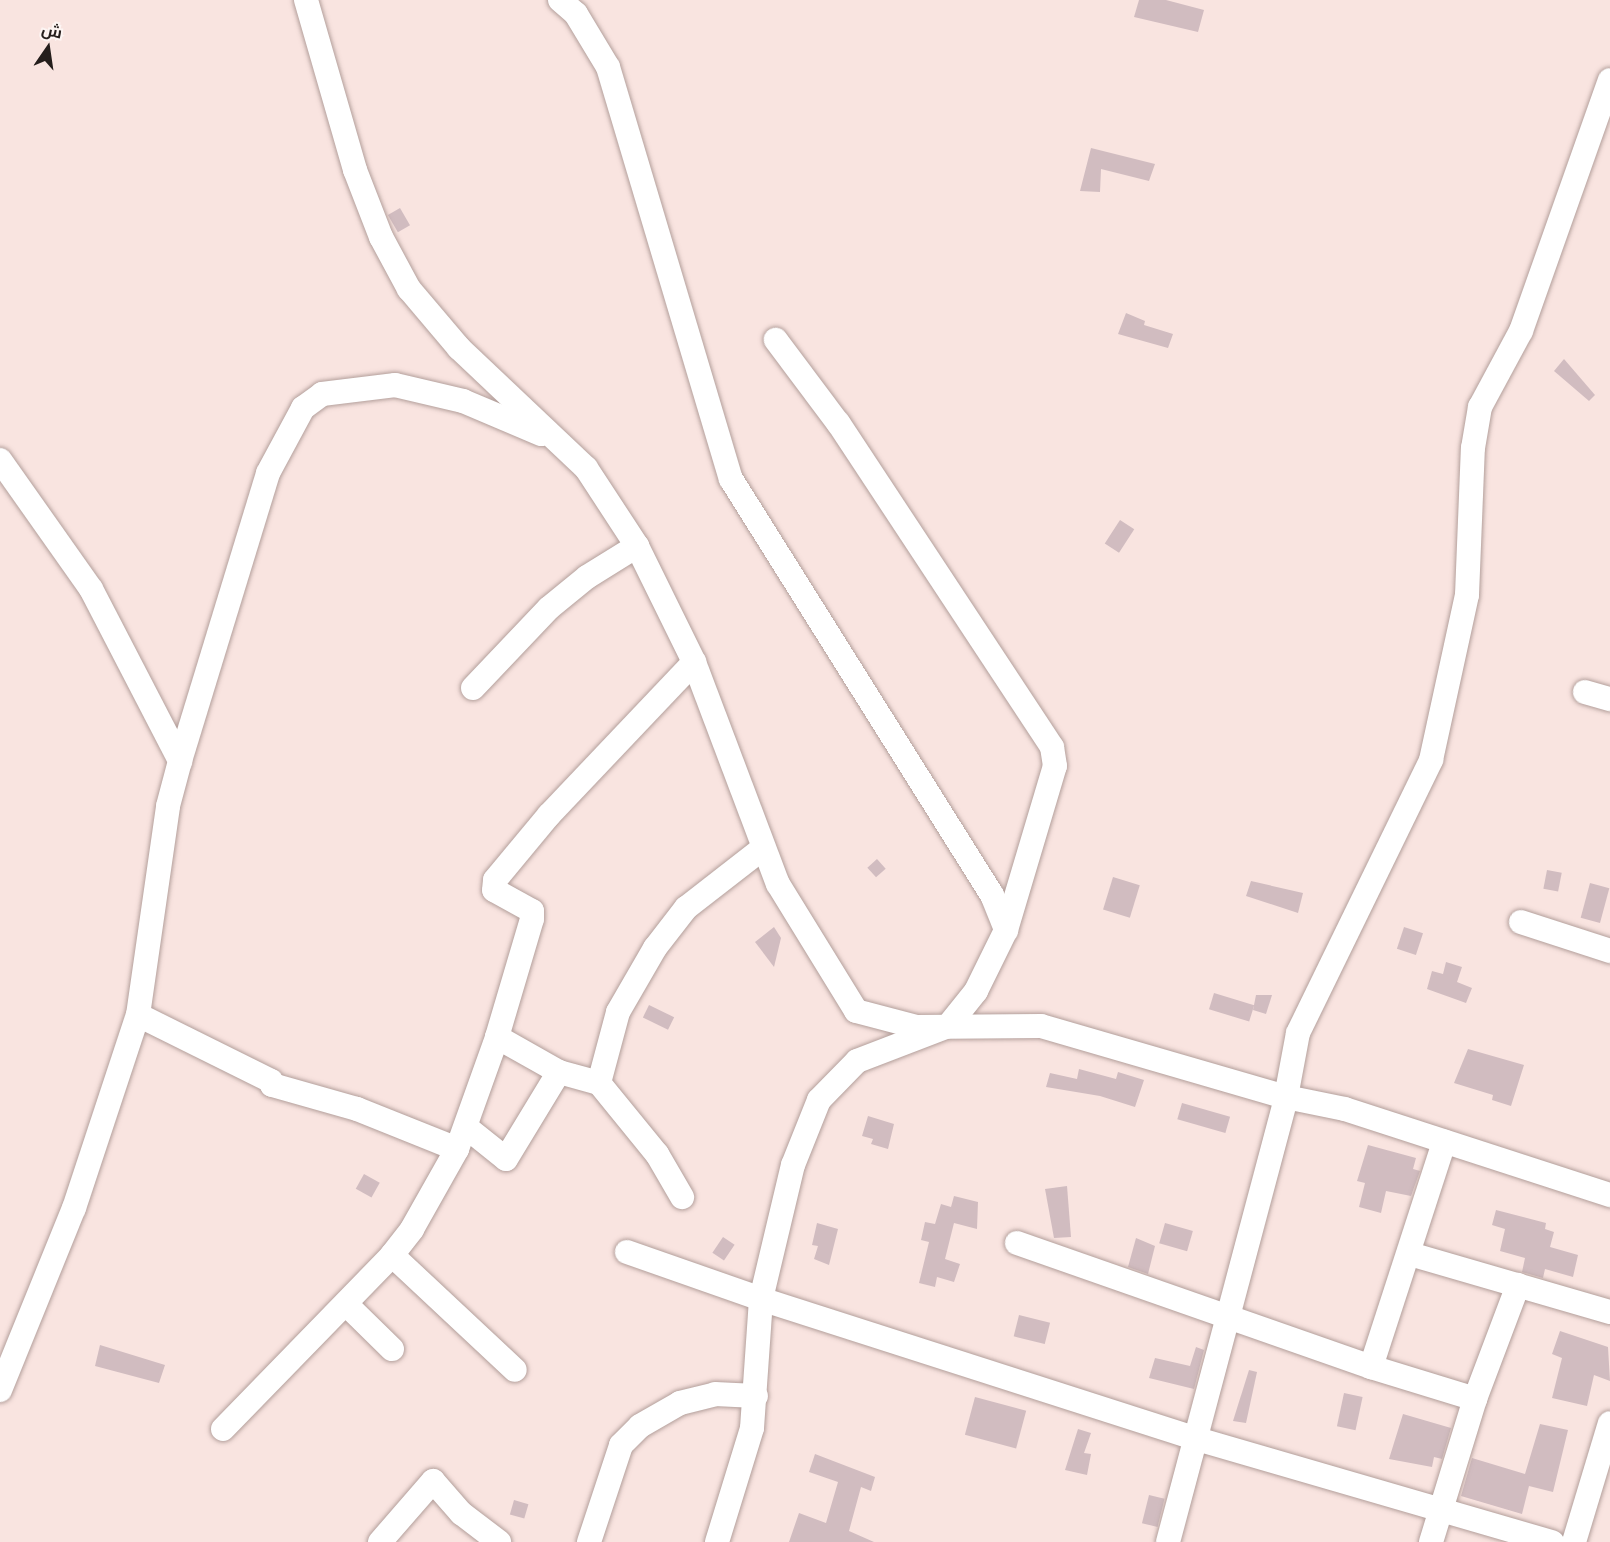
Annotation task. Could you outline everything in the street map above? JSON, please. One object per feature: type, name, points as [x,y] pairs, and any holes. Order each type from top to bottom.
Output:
[{"type":"street","points":[[306,0],[355,170],[381,237],[409,289],[459,348],[586,468],[637,546],[694,662],[762,848],[778,884],[856,1011],[896,1024],[1041,1026],[1286,1097],[1345,1109],[1610,1195]]},
{"type":"street","points":[[560,0],[576,14],[608,67],[731,479],[992,895],[1006,930]]},
{"type":"street","points":[[1168,1542],[1286,1097],[1298,1033],[1431,760],[1467,595],[1473,448],[1480,407],[1521,331],[1610,80]]},
{"type":"street","points":[[717,1542],[752,1428],[761,1299],[793,1166],[819,1100],[857,1061],[948,1026],[976,992],[1006,930],[1055,766],[1052,747],[838,423],[776,340]]},
{"type":"street","points":[[0,1390],[74,1208],[138,1015],[168,806],[268,473],[303,408],[322,394],[395,385],[463,401],[541,434],[586,468]]},
{"type":"street","points":[[0,460],[92,589],[180,762]]},
{"type":"street","points":[[473,688],[549,608],[587,577],[637,546]]},
{"type":"street","points":[[223,1430],[347,1305],[412,1229],[461,1138],[497,1037],[532,911],[494,890],[495,880],[549,815],[694,662]]},
{"type":"street","points":[[1585,692],[1610,699]]},
{"type":"street","points":[[599,1083],[618,1012],[655,948],[686,908],[717,880],[762,848]]},
{"type":"street","points":[[1521,922],[1610,951]]},
{"type":"street","points":[[138,1015],[271,1081],[272,1085],[461,1138],[506,1159],[559,1072]]},
{"type":"street","points":[[497,1037],[559,1072],[599,1083],[657,1154],[682,1197]]},
{"type":"street","points":[[1371,1367],[1410,1254],[1444,1142]]},
{"type":"street","points":[[1017,1243],[1371,1367],[1475,1399]]},
{"type":"street","points":[[627,1252],[761,1299],[1197,1439],[1552,1542]]},
{"type":"street","points":[[1410,1254],[1610,1312]]},
{"type":"street","points":[[392,1255],[515,1370]]},
{"type":"street","points":[[1431,1542],[1475,1399],[1518,1285]]},
{"type":"street","points":[[347,1305],[392,1349]]},
{"type":"street","points":[[589,1542],[621,1445],[640,1426],[680,1403],[697,1398],[715,1394],[756,1396]]},
{"type":"street","points":[[1574,1542],[1610,1423]]},
{"type":"street","points":[[380,1542],[433,1481],[461,1514],[499,1542]]},
{"type":"building","points":[[1139,0],[1166,0],[1204,10],[1198,32],[1134,17]]},
{"type":"building","points":[[1091,148],[1155,164],[1149,181],[1101,169],[1100,192],[1080,191]]},
{"type":"building","points":[[400,208],[410,225],[398,232],[388,215]]},
{"type":"building","points":[[1126,313],[1145,321],[1144,325],[1173,334],[1168,348],[1118,334]]},
{"type":"building","points":[[1564,359],[1595,395],[1589,401],[1554,371]]},
{"type":"building","points":[[1120,520],[1134,529],[1119,553],[1105,543]]},
{"type":"building","points":[[877,859],[886,869],[876,877],[867,868]]},
{"type":"building","points":[[1547,870],[1562,873],[1558,892],[1543,889]]},
{"type":"building","points":[[1113,877],[1140,885],[1130,918],[1103,910]]},
{"type":"building","points":[[1251,881],[1303,893],[1298,913],[1246,896]]},
{"type":"building","points":[[1590,883],[1609,888],[1600,923],[1581,918]]},
{"type":"building","points":[[774,927],[781,938],[774,967],[755,942]]},
{"type":"building","points":[[1404,927],[1423,933],[1416,955],[1397,949]]},
{"type":"building","points":[[1446,962],[1462,967],[1457,982],[1472,988],[1466,1003],[1427,989],[1432,971],[1443,974]]},
{"type":"building","points":[[1214,993],[1254,1005],[1249,1022],[1209,1009]]},
{"type":"building","points":[[1256,995],[1272,995],[1266,1014],[1253,1010]]},
{"type":"building","points":[[649,1005],[674,1017],[668,1030],[643,1018]]},
{"type":"building","points":[[1468,1049],[1524,1065],[1511,1106],[1492,1100],[1493,1095],[1454,1083]]},
{"type":"building","points":[[1079,1069],[1116,1079],[1118,1072],[1144,1080],[1135,1107],[1100,1096],[1046,1087],[1050,1073],[1077,1079]]},
{"type":"building","points":[[1182,1103],[1230,1117],[1225,1133],[1177,1119]]},
{"type":"building","points":[[868,1116],[894,1124],[888,1149],[871,1144],[873,1139],[862,1136]]},
{"type":"building","points":[[1368,1145],[1416,1158],[1413,1169],[1420,1171],[1411,1196],[1386,1191],[1381,1213],[1359,1207],[1365,1183],[1357,1181]]},
{"type":"building","points":[[364,1174],[380,1183],[372,1198],[356,1189]]},
{"type":"building","points":[[1067,1186],[1071,1237],[1054,1238],[1045,1189]]},
{"type":"building","points":[[954,1196],[978,1202],[977,1229],[954,1223],[945,1259],[960,1264],[954,1282],[937,1277],[935,1287],[919,1283],[929,1242],[921,1240],[925,1222],[935,1224],[941,1204],[951,1207]]},
{"type":"building","points":[[1496,1210],[1546,1223],[1545,1229],[1554,1232],[1550,1247],[1578,1255],[1573,1277],[1545,1269],[1543,1278],[1522,1272],[1525,1258],[1500,1251],[1505,1229],[1492,1225]]},
{"type":"building","points":[[817,1223],[838,1229],[829,1265],[814,1259],[818,1246],[812,1245]]},
{"type":"building","points":[[1165,1223],[1193,1231],[1187,1251],[1159,1243]]},
{"type":"building","points":[[723,1237],[735,1245],[724,1261],[712,1253]]},
{"type":"building","points":[[1136,1238],[1155,1246],[1148,1274],[1128,1267]]},
{"type":"building","points":[[1019,1315],[1050,1323],[1045,1344],[1014,1336]]},
{"type":"building","points":[[1560,1331],[1608,1347],[1610,1381],[1594,1375],[1587,1406],[1552,1398],[1562,1358],[1552,1354]]},
{"type":"building","points":[[100,1345],[165,1365],[159,1383],[95,1366]]},
{"type":"building","points":[[1196,1347],[1204,1350],[1194,1389],[1149,1378],[1155,1358],[1190,1366]]},
{"type":"building","points":[[1249,1370],[1257,1372],[1246,1423],[1233,1421]]},
{"type":"building","points":[[1344,1393],[1363,1397],[1356,1430],[1337,1426]]},
{"type":"building","points":[[975,1397],[1026,1411],[1016,1448],[965,1435]]},
{"type":"building","points":[[1403,1414],[1451,1428],[1442,1459],[1434,1457],[1432,1467],[1389,1459]]},
{"type":"building","points":[[1540,1424],[1568,1430],[1553,1492],[1529,1486],[1522,1514],[1461,1496],[1472,1458],[1525,1474]]},
{"type":"building","points":[[1078,1429],[1091,1433],[1084,1453],[1091,1454],[1087,1475],[1065,1470]]},
{"type":"building","points":[[815,1454],[875,1477],[871,1491],[861,1487],[849,1531],[874,1542],[789,1542],[799,1513],[826,1523],[838,1482],[809,1472]]},
{"type":"building","points":[[1149,1495],[1165,1499],[1158,1527],[1142,1523]]},
{"type":"building","points":[[514,1500],[528,1504],[524,1519],[510,1514]]}]
